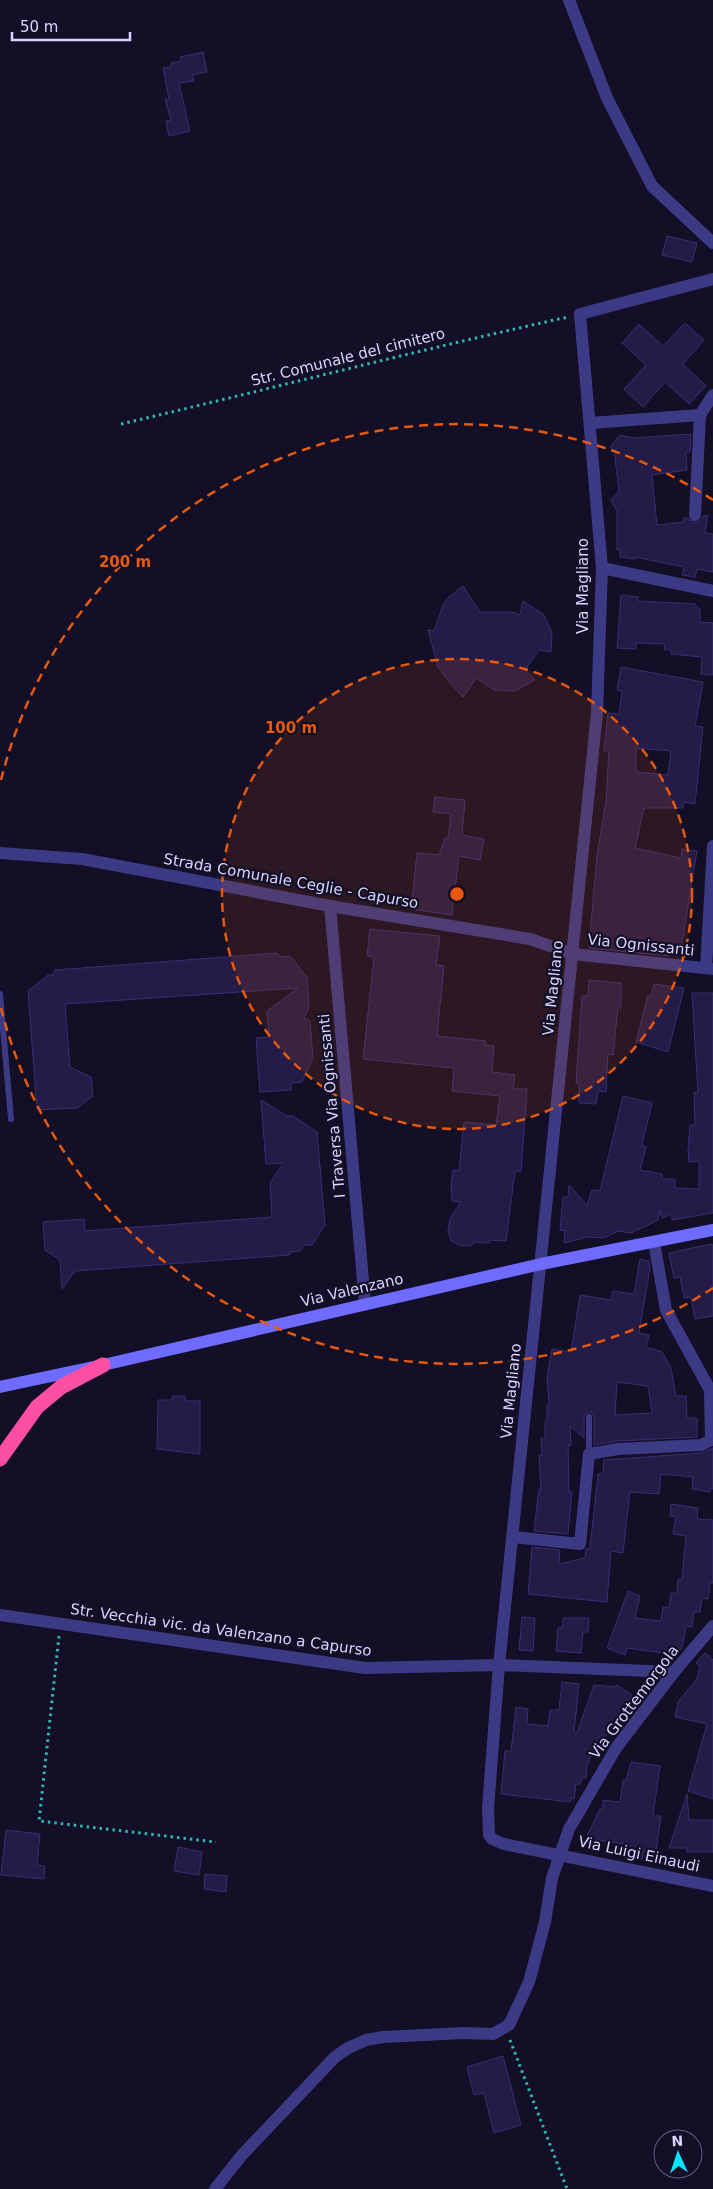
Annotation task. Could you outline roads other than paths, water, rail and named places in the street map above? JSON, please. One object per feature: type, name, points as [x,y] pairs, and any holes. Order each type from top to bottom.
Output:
[{"type":"highway","points":[[0,1459],[37,1407],[61,1387],[103,1365]]},
{"type":"street","points":[[569,0],[607,98],[652,186],[713,243]]},
{"type":"street","name":"Via Magliano","points":[[499,1665],[597,713],[602,568],[580,314],[713,279]]},
{"type":"street","points":[[695,515],[700,415],[713,397]]},
{"type":"street","points":[[590,423],[700,415]]},
{"type":"street","points":[[602,568],[713,591]]},
{"type":"street","name":"Via Ognissanti","points":[[573,954],[710,968],[713,846]]},
{"type":"street","name":"Strada Comunale Ceglie - Capurso","points":[[0,853],[82,859],[330,906],[530,939],[573,954]]},
{"type":"street","name":"I Traversa Via Ognissanti","points":[[330,906],[365,1303]]},
{"type":"street","name":"Via Valenzano","points":[[0,1386],[103,1365],[540,1264],[713,1230]]},
{"type":"street","points":[[513,1537],[580,1544],[589,1454],[618,1449],[701,1445],[711,1440],[710,1390],[666,1310],[654,1242]]},
{"type":"street","name":"Str. Vecchia vic. da Valenzano a Capurso","points":[[0,1616],[365,1668],[499,1665],[674,1672]]},
{"type":"street","name":"Via Grottemorgola","points":[[215,2189],[242,2155],[336,2057],[348,2048],[366,2040],[383,2037],[464,2032],[492,2034],[509,2025],[529,1982],[559,1854],[569,1829],[616,1748],[674,1672],[713,1626]]},
{"type":"street","name":"Via Luigi Einaudi","points":[[499,1665],[488,1808],[489,1835],[492,1839],[504,1844],[713,1886]]},
{"type":"lane","points":[[0,994],[11,1119]]},
{"type":"lane","points":[[589,1417],[589,1454]]}]
